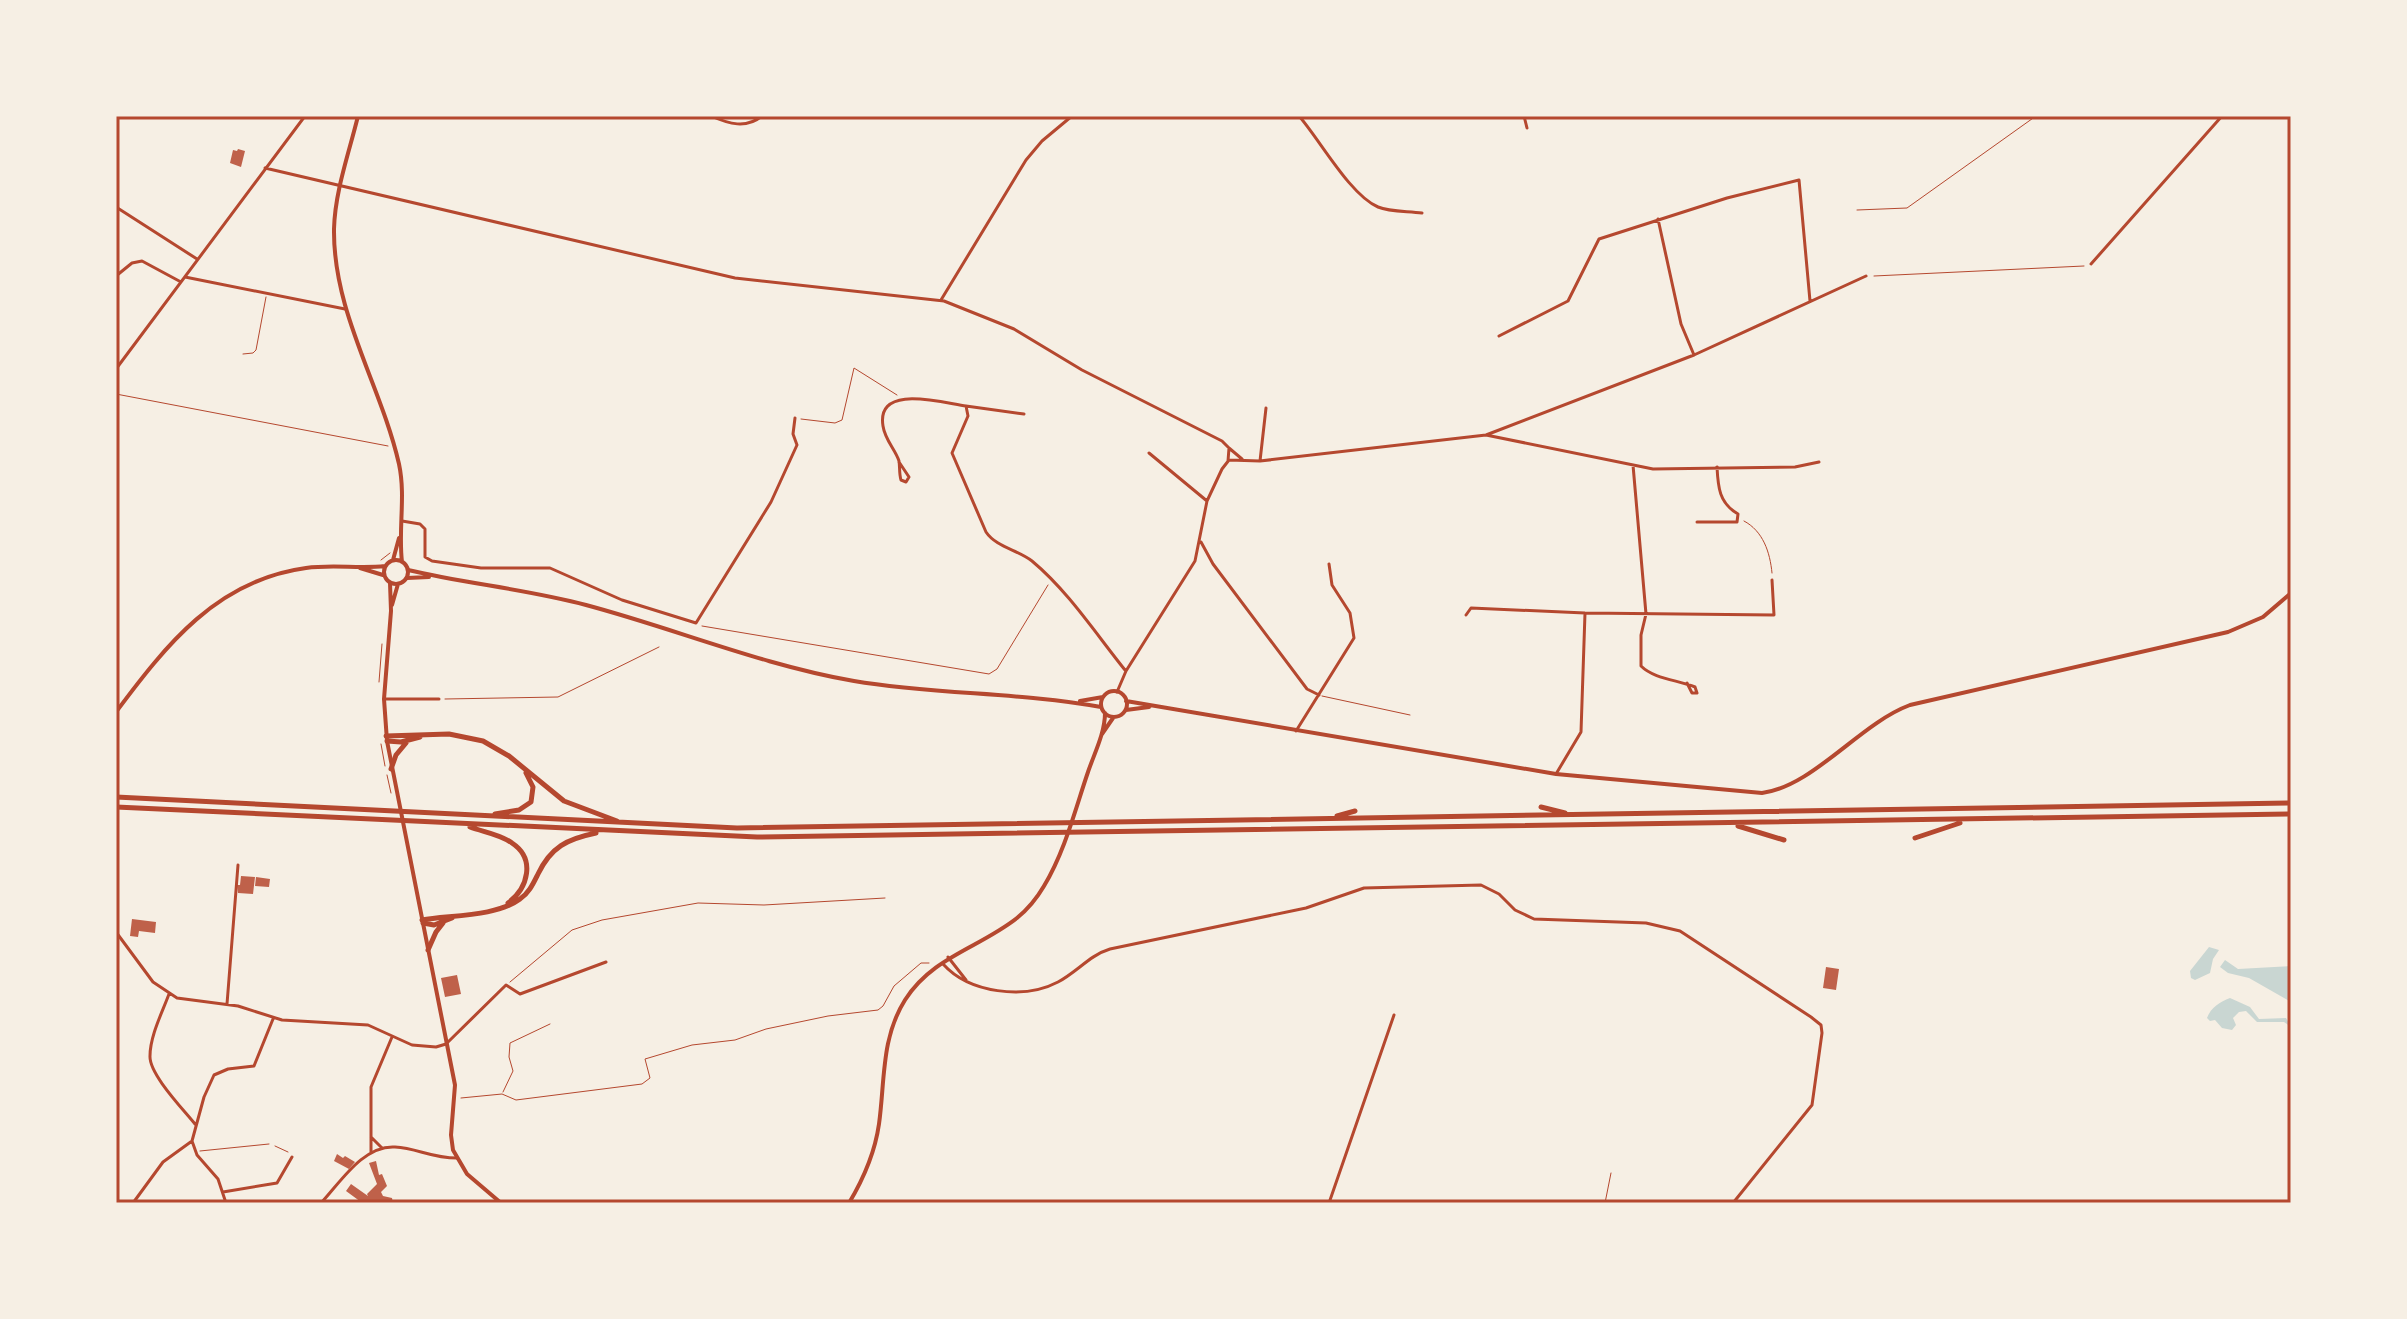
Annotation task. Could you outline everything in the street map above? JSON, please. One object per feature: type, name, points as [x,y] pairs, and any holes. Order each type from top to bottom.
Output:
[{"type":"highway","points":[[387,738],[449,734],[474,738],[499,749],[571,805],[626,823]]},
{"type":"highway","points":[[391,769],[399,750],[408,741],[425,735]]},
{"type":"highway","points":[[387,738],[408,741]]},
{"type":"highway","points":[[483,816],[519,810],[528,805],[533,797],[533,787],[524,768]]},
{"type":"highway","points":[[116,797],[737,828],[2291,803]]},
{"type":"highway","points":[[116,807],[757,837],[2291,814]]},
{"type":"highway","points":[[1541,807],[1574,815]]},
{"type":"highway","points":[[1328,818],[1355,811]]},
{"type":"highway","points":[[1915,838],[1951,824],[1977,819]]},
{"type":"highway","points":[[464,824],[510,841],[525,858],[527,871],[524,885],[504,906]]},
{"type":"highway","points":[[1721,824],[1784,840]]},
{"type":"highway","points":[[422,922],[453,918],[517,902],[530,890],[545,860],[558,845],[573,838],[605,831]]},
{"type":"highway","points":[[428,950],[436,932],[453,918]]},
{"type":"highway","points":[[422,922],[432,925],[444,923]]},
{"type":"street","points":[[116,369],[305,116]]},
{"type":"street","points":[[358,116],[340,186],[334,248],[345,309],[394,445],[402,485],[402,562],[408,570],[560,598],[814,673],[911,689],[1073,701],[1101,707],[1113,717],[1120,716],[1125,710],[1126,701]]},
{"type":"street","points":[[711,116],[742,125],[762,116]]},
{"type":"street","points":[[941,300],[1026,160],[1042,141],[1072,116]]},
{"type":"street","points":[[1299,116],[1364,198],[1379,207],[1422,213]]},
{"type":"street","points":[[1524,116],[1527,128]]},
{"type":"street","points":[[2091,264],[2222,116]]},
{"type":"street","points":[[265,168],[735,278],[941,300],[1014,329],[1082,370],[1222,441],[1242,459]]},
{"type":"street","points":[[1499,336],[1568,301],[1599,239],[1727,198],[1799,180],[1810,301]]},
{"type":"street","points":[[116,207],[198,260]]},
{"type":"street","points":[[1658,219],[1681,324],[1694,355]]},
{"type":"street","points":[[116,276],[132,263],[142,261],[181,282]]},
{"type":"street","points":[[1228,461],[1260,461],[1486,435],[1694,355],[1866,276]]},
{"type":"street","points":[[185,277],[345,309]]},
{"type":"street","points":[[899,462],[886,438],[882,422],[887,407],[903,399],[1024,414]]},
{"type":"street","points":[[966,406],[968,416],[952,453],[986,532],[991,539],[1030,559],[1051,579],[1126,671]]},
{"type":"street","points":[[1260,461],[1266,408]]},
{"type":"street","points":[[402,521],[420,524],[425,529],[425,557],[432,561],[481,568],[550,568],[622,600],[696,623],[771,502],[797,445],[793,434],[795,418]]},
{"type":"street","points":[[1486,435],[1653,469],[1795,467],[1819,462]]},
{"type":"street","points":[[1117,692],[1126,671],[1195,561],[1207,501],[1228,461],[1229,448]]},
{"type":"street","points":[[1149,453],[1207,501]]},
{"type":"street","points":[[1633,464],[1646,614],[1641,635],[1641,666],[1647,671],[1687,683]]},
{"type":"street","points":[[1697,522],[1737,522],[1738,514],[1718,491],[1717,467]]},
{"type":"street","points":[[116,712],[171,642],[196,617],[224,597],[258,581],[290,571],[385,566],[393,560],[401,532]]},
{"type":"street","points":[[1201,542],[1213,564],[1307,689],[1319,695]]},
{"type":"street","points":[[393,560],[402,562]]},
{"type":"street","points":[[1296,731],[1354,638],[1350,613],[1332,585],[1329,564]]},
{"type":"street","points":[[350,566],[384,575],[390,583],[391,611],[384,699],[387,738],[395,792],[455,1085],[451,1135],[457,1158],[473,1181],[499,1202]]},
{"type":"street","points":[[384,575],[385,566]]},
{"type":"street","points":[[407,578],[408,570]]},
{"type":"street","points":[[390,583],[398,584],[407,578],[436,577]]},
{"type":"street","points":[[1466,615],[1471,608],[1774,615],[1772,580]]},
{"type":"street","points":[[391,611],[398,584]]},
{"type":"street","points":[[1117,692],[1126,701],[1556,774],[1752,793],[1770,792],[1802,777],[1884,717],[1910,705],[2228,632],[2263,617],[2291,593]]},
{"type":"street","points":[[1556,774],[1581,732],[1585,613]]},
{"type":"street","points":[[1073,701],[1117,692]]},
{"type":"street","points":[[1101,707],[1103,697]]},
{"type":"street","points":[[384,699],[439,699]]},
{"type":"street","points":[[1125,710],[1159,707]]},
{"type":"street","points":[[849,1203],[870,1162],[878,1134],[884,1060],[893,1021],[916,985],[941,962],[1005,926],[1039,895],[1060,852],[1101,736],[1105,713]]},
{"type":"street","points":[[1101,736],[1113,717]]},
{"type":"street","points":[[227,1004],[238,865]]},
{"type":"street","points":[[941,962],[958,978],[988,989],[1043,988],[1058,982],[1088,959],[1110,949],[1306,908],[1354,890],[1376,887],[1481,885],[1499,894],[1515,910],[1534,919],[1646,923],[1671,928],[1697,941],[1821,1025],[1812,1105],[1733,1203]]},
{"type":"street","points":[[116,932],[153,982],[185,1001],[227,1004],[273,1018],[358,1023],[412,1045],[436,1047],[446,1044],[506,985],[520,994],[606,962]]},
{"type":"street","points":[[948,957],[968,982]]},
{"type":"street","points":[[169,994],[151,1049],[150,1062],[195,1124]]},
{"type":"street","points":[[1329,1203],[1394,1015]]},
{"type":"street","points":[[226,1203],[218,1179],[195,1152],[192,1141],[195,1124],[214,1075],[228,1069],[254,1066],[273,1018]]},
{"type":"street","points":[[371,1152],[371,1087],[392,1036]]},
{"type":"street","points":[[370,1136],[382,1148]]},
{"type":"street","points":[[133,1203],[163,1162],[192,1141]]},
{"type":"street","points":[[321,1203],[371,1152],[382,1148],[395,1147],[437,1158],[457,1158]]},
{"type":"street","points":[[223,1192],[273,1185],[281,1181],[292,1157]]},
{"type":"lane","points":[[243,354],[256,350],[267,294]]},
{"type":"lane","points":[[1319,695],[1410,715]]},
{"type":"lane","points":[[195,1152],[269,1144]]},
{"type":"lane","points":[[1605,1203],[1611,1173]]},
{"type":"path","points":[[1857,210],[1907,208],[2036,116]]},
{"type":"path","points":[[1866,276],[2091,264]]},
{"type":"path","points":[[795,418],[835,423],[842,420],[854,368],[903,399]]},
{"type":"path","points":[[116,394],[394,445]]},
{"type":"path","points":[[1738,518],[1748,522],[1768,549],[1772,580]]},
{"type":"path","points":[[378,563],[391,552]]},
{"type":"path","points":[[696,623],[989,674],[997,669],[1051,579]]},
{"type":"path","points":[[439,699],[558,697],[659,647]]},
{"type":"path","points":[[506,985],[558,939],[572,930],[602,920],[698,903],[764,905],[885,898]]},
{"type":"path","points":[[455,1100],[502,1094],[516,1100],[642,1084],[650,1078],[645,1059],[828,1016],[878,1010],[900,981],[921,963],[929,963]]},
{"type":"path","points":[[502,1094],[513,1071],[509,1057],[510,1043],[550,1024]]},
{"type":"path","points":[[269,1144],[284,1149],[292,1157]]},
{"type":"shaded area","points":[[2209,947],[2219,950],[2210,973],[2195,980],[2191,978],[2190,971]]},
{"type":"shaded area","points":[[2225,960],[2238,969],[2291,966],[2291,1002],[2249,978],[2228,973],[2220,967]]},
{"type":"shaded area","points":[[2230,998],[2250,1007],[2259,1019],[2286,1018],[2291,1027],[2284,1022],[2257,1022],[2246,1011],[2239,1012],[2233,1018],[2236,1025],[2232,1030],[2222,1028],[2215,1020],[2207,1018],[2216,1005]]},
{"type":"building","points":[[233,150],[245,151],[241,167],[230,163]]},
{"type":"building","points":[[241,876],[255,877],[253,894],[238,893]]},
{"type":"building","points":[[256,877],[270,879],[269,887],[255,886]]},
{"type":"building","points":[[132,919],[156,922],[155,933],[139,931],[138,937],[130,936]]},
{"type":"building","points":[[1826,967],[1839,969],[1836,990],[1823,988]]},
{"type":"building","points":[[457,975],[461,994],[445,997],[441,978]]},
{"type":"building","points":[[337,1154],[355,1162],[349,1169],[334,1161]]},
{"type":"building","points":[[376,1161],[379,1175],[382,1174],[387,1186],[381,1192],[383,1196],[392,1198],[393,1203],[361,1202],[346,1191],[351,1184],[368,1196],[377,1184],[369,1163]]}]
